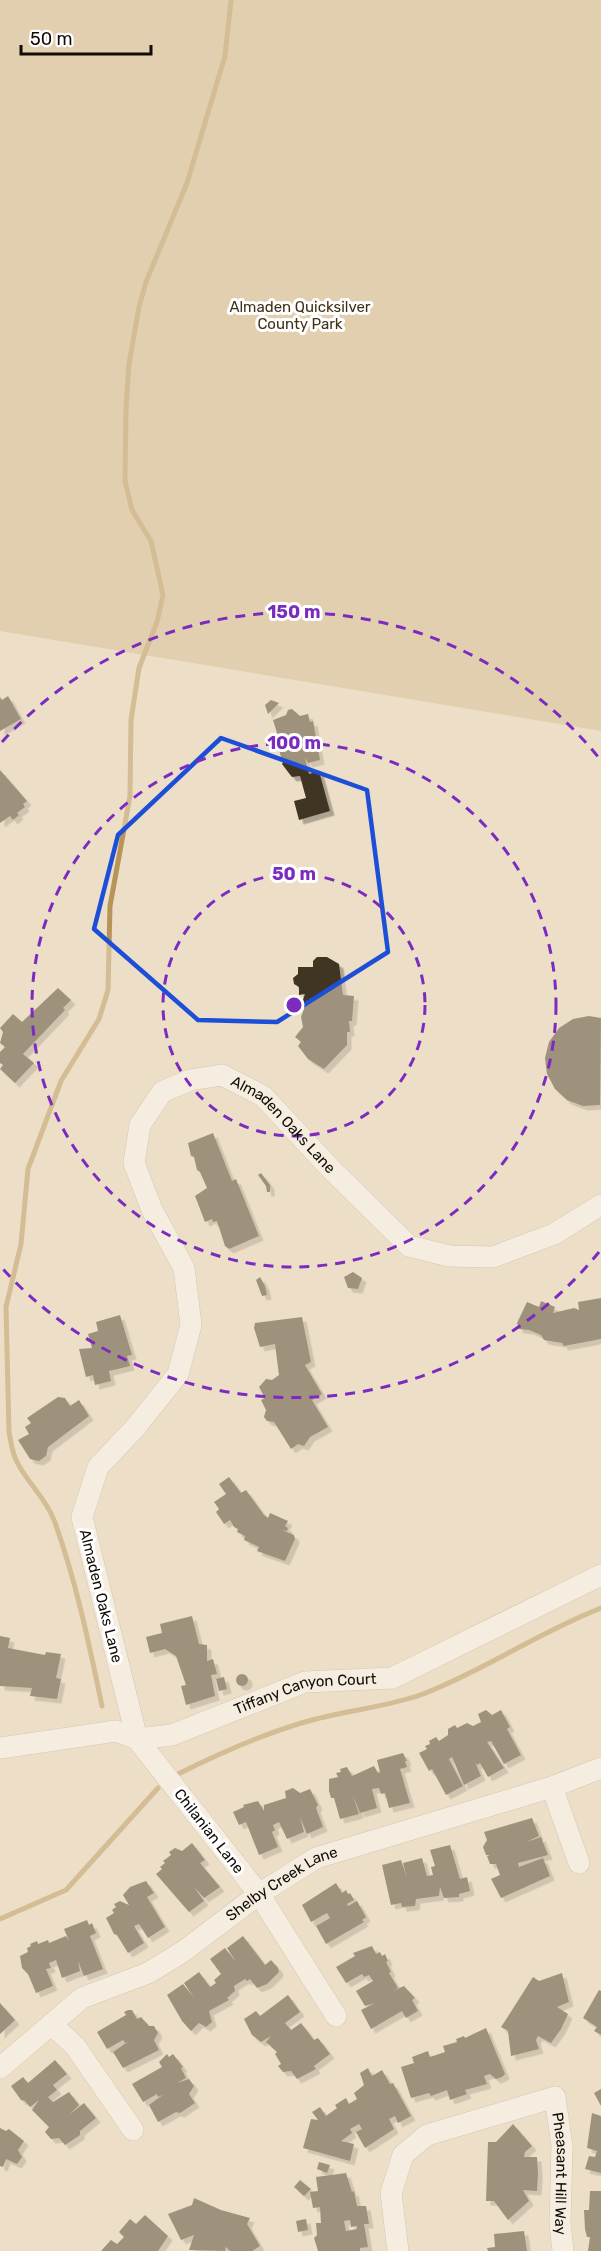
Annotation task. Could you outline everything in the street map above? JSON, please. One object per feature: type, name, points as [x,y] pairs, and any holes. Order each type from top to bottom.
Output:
[{"type":"street","name":"Almaden Oaks Lane","points":[[137,1739],[82,1517],[98,1467],[135,1428],[178,1374],[191,1325],[184,1268],[153,1210],[134,1163],[140,1125],[162,1092],[190,1080],[222,1075],[263,1096],[329,1167],[409,1246],[449,1256],[493,1257],[554,1234],[601,1204]]},
{"type":"street","name":"Tiffany Canyon Court","points":[[137,1739],[172,1735],[305,1682],[392,1678],[601,1575]]},
{"type":"street","points":[[0,1748],[116,1731],[137,1739]]},
{"type":"street","name":"Chilanian Lane","points":[[137,1739],[259,1894],[336,2016]]},
{"type":"street","name":"Shelby Creek Lane","points":[[0,2068],[82,1998],[148,1973],[184,1951],[259,1894],[316,1858],[552,1787],[601,1768]]},
{"type":"street","points":[[552,1787],[579,1863]]},
{"type":"street","points":[[52,2025],[75,2046],[133,2130]]},
{"type":"street","name":"Pheasant Hill Way","points":[[398,2251],[391,2193],[403,2156],[427,2135],[555,2097],[562,2146],[560,2224],[563,2251]]},
{"type":"highlighted area","points":[[221,738],[367,790],[388,952],[277,1022],[198,1020],[94,929],[118,835]]},
{"type":"green space","name":"Almaden Quicksilver County Park","points":[[0,0],[601,0],[601,731],[0,631]]},
{"type":"building","points":[[8,696],[21,719],[0,731],[0,697],[2,700]]},
{"type":"building","points":[[271,700],[279,703],[268,714],[265,705]]},
{"type":"building","points":[[292,709],[300,716],[308,714],[310,722],[313,721],[320,760],[308,763],[305,758],[309,774],[319,771],[330,811],[299,820],[294,801],[306,798],[300,776],[292,777],[282,764],[285,758],[282,760],[279,750],[272,743],[278,736],[273,720],[286,715],[288,710]]},
{"type":"building","points":[[0,770],[27,801],[23,804],[25,807],[17,813],[19,815],[13,820],[10,816],[0,823]]},
{"type":"building","points":[[317,957],[327,957],[339,964],[343,995],[354,996],[352,1021],[349,1021],[350,1032],[347,1032],[347,1045],[324,1069],[308,1059],[298,1046],[301,1042],[295,1037],[303,1027],[301,1017],[305,1006],[302,1003],[305,994],[299,995],[299,987],[294,984],[293,978],[298,974],[298,967],[313,967],[313,961]]},
{"type":"building","points":[[58,988],[71,1000],[63,1008],[65,1010],[23,1054],[34,1063],[15,1083],[0,1069],[3,1065],[0,1063],[0,1052],[5,1047],[0,1043],[3,1032],[0,1028],[13,1014],[22,1022]]},
{"type":"building","points":[[589,1016],[601,1018],[600,1105],[583,1106],[567,1100],[555,1089],[547,1074],[545,1058],[549,1042],[559,1028],[573,1019]]},
{"type":"building","points":[[213,1133],[232,1181],[236,1179],[259,1236],[229,1249],[225,1246],[217,1221],[213,1222],[212,1219],[205,1222],[195,1196],[207,1188],[197,1170],[194,1157],[191,1156],[188,1143]]},
{"type":"building","points":[[261,1173],[270,1185],[270,1192],[267,1192],[266,1186],[258,1175]]},
{"type":"building","points":[[353,1272],[362,1278],[358,1289],[348,1288],[344,1277]]},
{"type":"building","points":[[260,1277],[267,1295],[262,1296],[256,1280]]},
{"type":"building","points":[[601,1298],[601,1339],[564,1346],[562,1343],[544,1340],[541,1335],[529,1330],[519,1329],[517,1323],[527,1302],[539,1307],[541,1301],[555,1307],[553,1313],[574,1308],[579,1310],[578,1302]]},
{"type":"building","points":[[120,1315],[132,1355],[127,1356],[130,1366],[109,1371],[111,1381],[95,1385],[93,1375],[86,1377],[79,1349],[92,1348],[88,1334],[98,1331],[96,1322]]},
{"type":"building","points":[[302,1317],[311,1362],[305,1365],[322,1394],[312,1400],[328,1427],[310,1437],[304,1446],[298,1444],[291,1449],[274,1422],[267,1421],[264,1417],[266,1410],[261,1400],[265,1398],[259,1387],[266,1379],[272,1380],[279,1375],[275,1344],[260,1347],[254,1328],[255,1323]]},
{"type":"building","points":[[58,1397],[65,1398],[70,1406],[79,1400],[89,1416],[48,1447],[46,1456],[39,1461],[30,1459],[18,1440],[29,1434],[25,1427],[31,1423],[27,1418]]},
{"type":"building","points":[[229,1477],[241,1493],[246,1490],[268,1518],[270,1513],[288,1521],[285,1526],[288,1528],[287,1531],[282,1530],[294,1535],[295,1539],[285,1561],[257,1551],[259,1547],[244,1540],[245,1536],[237,1532],[238,1529],[230,1520],[224,1524],[216,1512],[219,1509],[214,1502],[226,1494],[219,1484]]},
{"type":"building","points":[[192,1616],[199,1644],[207,1645],[207,1661],[213,1659],[217,1674],[211,1675],[215,1696],[186,1705],[181,1686],[186,1685],[176,1656],[165,1649],[150,1653],[146,1637],[162,1633],[160,1624]]},
{"type":"building","points":[[0,1636],[10,1638],[8,1648],[45,1655],[46,1652],[61,1654],[56,1678],[61,1679],[57,1699],[30,1696],[32,1688],[0,1686]]},
{"type":"building","points":[[242,1674],[248,1680],[242,1686],[236,1680]]},
{"type":"building","points":[[224,1677],[227,1689],[219,1691],[216,1679]]},
{"type":"building","points":[[486,1710],[492,1715],[501,1710],[510,1727],[507,1729],[521,1755],[504,1764],[491,1741],[487,1742],[504,1768],[488,1777],[480,1763],[477,1765],[475,1762],[481,1776],[464,1785],[452,1757],[449,1759],[463,1786],[446,1795],[432,1769],[429,1771],[419,1753],[427,1749],[425,1746],[430,1744],[429,1741],[436,1737],[439,1741],[448,1735],[448,1729],[455,1725],[457,1728],[467,1723],[473,1726],[481,1722],[478,1714]]},
{"type":"building","points":[[403,1753],[407,1767],[400,1769],[410,1803],[389,1808],[385,1793],[381,1794],[379,1788],[372,1789],[377,1808],[360,1813],[353,1796],[359,1814],[340,1819],[334,1798],[331,1798],[329,1791],[329,1779],[338,1777],[336,1773],[347,1767],[352,1776],[374,1766],[378,1773],[380,1772],[377,1760]]},
{"type":"building","points":[[293,1788],[300,1793],[310,1789],[318,1805],[316,1808],[323,1827],[307,1834],[300,1817],[304,1832],[287,1839],[279,1822],[273,1825],[275,1830],[272,1832],[278,1847],[259,1855],[246,1822],[239,1825],[233,1812],[244,1807],[243,1805],[258,1801],[264,1811],[264,1805],[286,1798],[285,1791]]},
{"type":"building","points":[[532,1818],[539,1836],[526,1842],[541,1837],[548,1855],[518,1863],[519,1867],[543,1858],[550,1876],[501,1898],[491,1879],[500,1875],[496,1864],[490,1864],[487,1856],[490,1855],[486,1855],[483,1847],[487,1840],[484,1832]]},
{"type":"building","points":[[192,1843],[205,1860],[200,1863],[220,1887],[204,1898],[194,1887],[204,1901],[189,1912],[156,1874],[162,1869],[160,1867],[165,1863],[163,1861],[171,1855],[169,1852],[175,1848],[182,1851]]},
{"type":"building","points":[[450,1845],[460,1879],[467,1877],[470,1891],[459,1894],[459,1897],[444,1898],[440,1887],[439,1896],[416,1899],[415,1906],[402,1907],[401,1903],[391,1905],[382,1865],[401,1860],[407,1878],[403,1863],[422,1858],[427,1876],[433,1875],[431,1867],[435,1866],[430,1850]]},
{"type":"building","points":[[146,1881],[154,1893],[147,1897],[165,1927],[148,1938],[139,1924],[134,1926],[144,1943],[128,1953],[106,1918],[114,1913],[112,1910],[116,1907],[114,1904],[120,1901],[129,1905],[123,1895],[130,1887]]},
{"type":"building","points":[[336,1883],[342,1893],[346,1890],[354,1900],[347,1904],[348,1906],[357,1901],[366,1917],[362,1920],[364,1922],[326,1944],[316,1926],[330,1918],[327,1913],[311,1922],[302,1905]]},
{"type":"building","points":[[87,1920],[89,1925],[92,1923],[96,1933],[90,1936],[103,1969],[84,1976],[78,1961],[80,1971],[62,1978],[56,1960],[49,1963],[51,1968],[46,1969],[53,1986],[36,1993],[28,1974],[22,1968],[20,1956],[28,1952],[27,1948],[31,1946],[30,1944],[37,1941],[38,1944],[48,1940],[49,1943],[66,1936],[69,1941],[64,1929]]},
{"type":"building","points":[[243,1936],[265,1965],[271,1960],[279,1972],[267,1984],[257,1988],[250,1979],[247,1981],[245,1979],[234,1986],[235,1991],[227,1998],[229,2000],[209,2011],[212,2022],[206,2027],[199,2023],[191,2031],[182,2021],[167,1995],[183,1984],[194,1998],[184,1983],[199,1972],[210,1987],[216,1983],[214,1980],[221,1974],[210,1959],[225,1948],[236,1962],[227,1948]]},
{"type":"building","points":[[372,1946],[376,1954],[380,1952],[382,1956],[385,1954],[391,1972],[389,1973],[398,1988],[393,1991],[404,1986],[415,1998],[412,2000],[418,2011],[406,2018],[402,2011],[371,2029],[361,2010],[375,2003],[365,2006],[356,1991],[373,1981],[369,1975],[364,1977],[362,1974],[346,1983],[336,1967],[355,1956],[353,1953]]},
{"type":"building","points":[[562,1973],[569,2002],[557,2007],[568,2014],[561,2029],[551,2043],[538,2036],[536,2040],[539,2049],[511,2056],[508,2031],[501,2027],[533,1977],[539,1981]]},
{"type":"building","points":[[599,1990],[601,1991],[601,2035],[594,2031],[597,2027],[583,2018]]},
{"type":"building","points":[[288,1995],[300,2012],[285,2023],[291,2030],[301,2023],[314,2040],[318,2038],[330,2054],[314,2066],[316,2069],[297,2079],[291,2071],[283,2072],[278,2066],[281,2064],[275,2054],[277,2052],[266,2042],[271,2036],[261,2042],[252,2035],[244,2019],[256,2011],[260,2016]]},
{"type":"building","points":[[0,2003],[15,2020],[0,2034]]},
{"type":"building","points":[[132,2010],[137,2019],[141,2017],[149,2026],[154,2026],[158,2033],[154,2040],[159,2050],[123,2068],[113,2052],[129,2041],[125,2043],[123,2040],[107,2049],[97,2032],[126,2015],[124,2012]]},
{"type":"building","points":[[486,2028],[505,2074],[502,2077],[496,2079],[490,2074],[484,2076],[487,2084],[465,2090],[467,2094],[450,2100],[447,2090],[431,2096],[429,2093],[411,2098],[401,2067],[414,2063],[412,2057],[428,2051],[430,2057],[445,2052],[443,2046]]},
{"type":"building","points":[[167,2054],[169,2057],[173,2054],[183,2067],[181,2068],[186,2078],[177,2083],[189,2079],[194,2086],[189,2094],[195,2103],[180,2113],[176,2112],[158,2122],[149,2105],[164,2094],[158,2097],[157,2094],[143,2102],[132,2084],[162,2067],[159,2062]]},
{"type":"building","points":[[55,2060],[67,2074],[53,2085],[57,2090],[48,2097],[53,2102],[69,2092],[79,2105],[69,2115],[84,2103],[96,2118],[80,2131],[80,2135],[65,2145],[59,2138],[51,2139],[45,2132],[49,2127],[32,2110],[39,2100],[30,2107],[21,2100],[11,2086],[23,2077],[28,2083]]},
{"type":"building","points":[[368,2068],[372,2076],[382,2070],[390,2084],[393,2083],[411,2116],[398,2123],[395,2116],[389,2119],[394,2129],[365,2148],[356,2132],[362,2129],[359,2124],[350,2129],[352,2133],[341,2141],[354,2144],[350,2161],[303,2148],[311,2119],[318,2120],[312,2112],[320,2107],[326,2116],[337,2108],[335,2105],[346,2098],[349,2104],[357,2099],[354,2093],[364,2085],[360,2073]]},
{"type":"building","points":[[601,2089],[601,2106],[594,2093]]},
{"type":"building","points":[[592,2113],[601,2116],[601,2173],[585,2169],[589,2156],[595,2157],[597,2151],[587,2148]]},
{"type":"building","points":[[513,2124],[532,2146],[525,2152],[524,2157],[537,2157],[538,2174],[537,2191],[523,2190],[529,2201],[508,2220],[494,2201],[486,2201],[488,2142],[496,2142]]},
{"type":"building","points":[[0,2128],[6,2131],[9,2129],[24,2141],[18,2150],[22,2157],[17,2164],[6,2159],[3,2167],[0,2166]]},
{"type":"building","points":[[319,2162],[330,2165],[327,2173],[317,2169]]},
{"type":"building","points":[[346,2173],[352,2192],[354,2191],[357,2206],[366,2206],[369,2224],[364,2224],[368,2247],[360,2248],[360,2251],[318,2251],[314,2238],[317,2235],[316,2223],[321,2223],[320,2207],[313,2208],[310,2192],[318,2191],[316,2177]],"holes":[[[350,2220],[351,2227],[357,2226],[357,2229],[346,2231],[344,2221]]]},
{"type":"building","points":[[300,2180],[311,2189],[304,2196],[294,2187]]},
{"type":"building","points":[[590,2191],[601,2191],[601,2251],[588,2251],[590,2237],[587,2237],[585,2229],[584,2210],[589,2210]]},
{"type":"building","points":[[194,2198],[221,2210],[250,2218],[247,2224],[260,2246],[252,2251],[230,2251],[226,2247],[225,2251],[189,2250],[194,2235],[181,2240],[168,2214],[192,2205]]},
{"type":"building","points":[[145,2215],[168,2236],[158,2251],[101,2251],[111,2240],[117,2244],[124,2237],[119,2232],[130,2219],[136,2224]]},
{"type":"building","points":[[306,2219],[308,2230],[298,2232],[296,2221]]},
{"type":"building","points":[[524,2231],[527,2251],[488,2251],[487,2248],[495,2247],[494,2234]]},
{"type":"waterway","points":[[102,1706],[87,1636],[62,1543],[46,1504],[21,1470],[12,1447],[9,1432],[6,1307],[21,1244],[28,1169],[61,1081],[99,1019],[108,990],[110,906],[130,796],[131,720],[139,668],[157,622],[163,595],[151,541],[132,510],[125,481],[129,364],[146,282],[187,183],[225,56],[231,0]]},
{"type":"waterway","points":[[176,1775],[243,1744],[294,1725],[423,1694],[601,1608]]},
{"type":"waterway","points":[[0,1919],[66,1890],[158,1788]]}]
